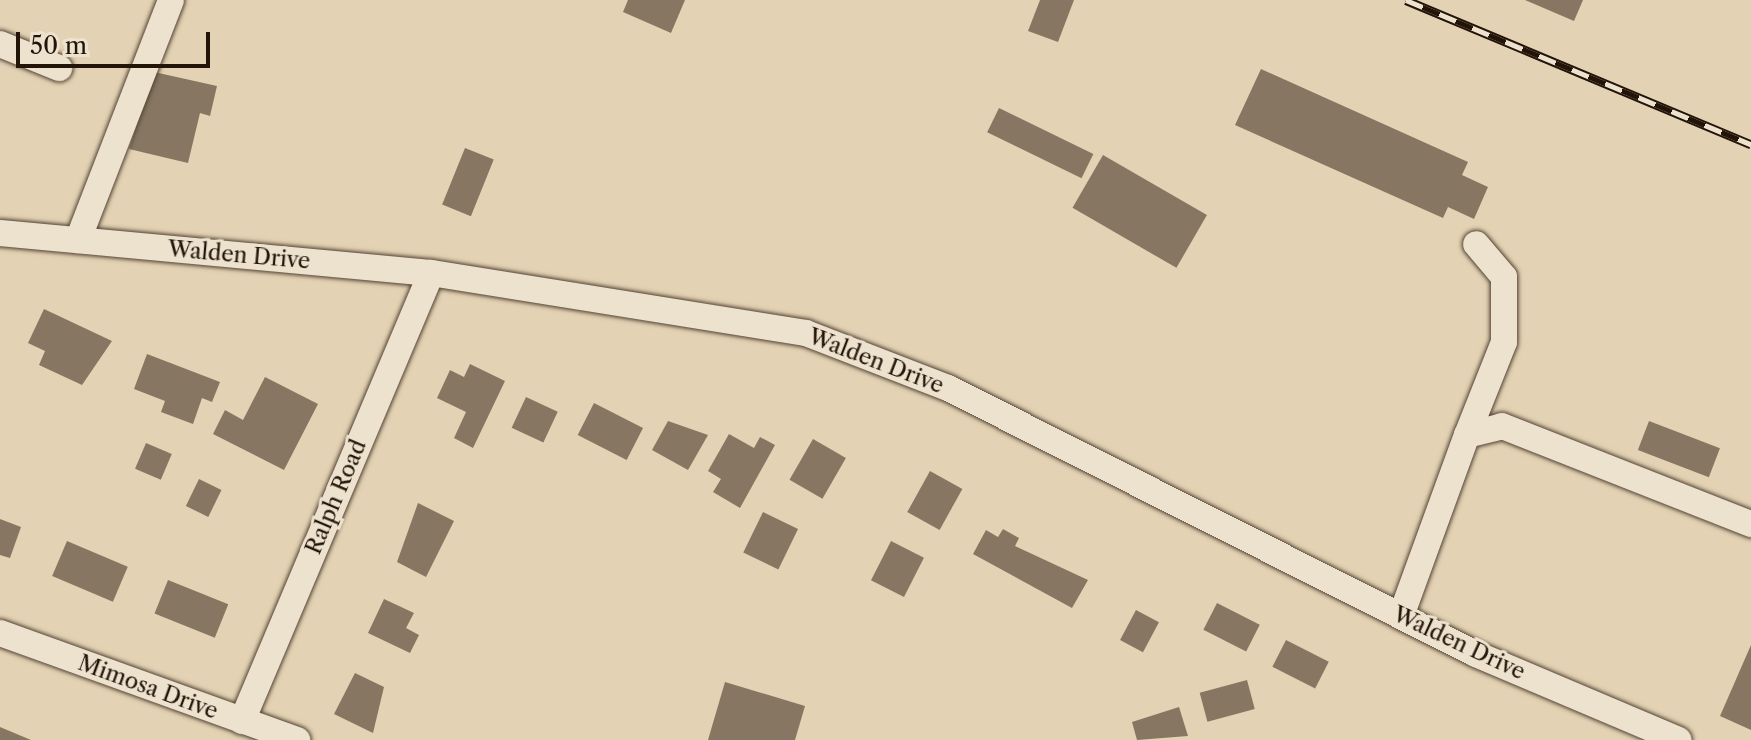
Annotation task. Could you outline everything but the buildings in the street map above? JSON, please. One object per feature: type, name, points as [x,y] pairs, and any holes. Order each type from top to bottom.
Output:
[{"type":"street","points":[[78,240],[171,0]]},
{"type":"street","points":[[0,44],[59,68]]},
{"type":"street","name":"Walden Drive","points":[[0,233],[431,273],[806,333],[948,388],[1401,616],[1679,740]]},
{"type":"street","points":[[1401,616],[1504,342],[1504,277],[1476,244]]},
{"type":"street","name":"Ralph Road","points":[[242,721],[431,273]]},
{"type":"street","points":[[1467,435],[1502,426],[1751,524]]},
{"type":"street","name":"Mimosa Drive","points":[[0,633],[297,740]]},
{"type":"railway","points":[[1406,0],[1751,144]]}]
